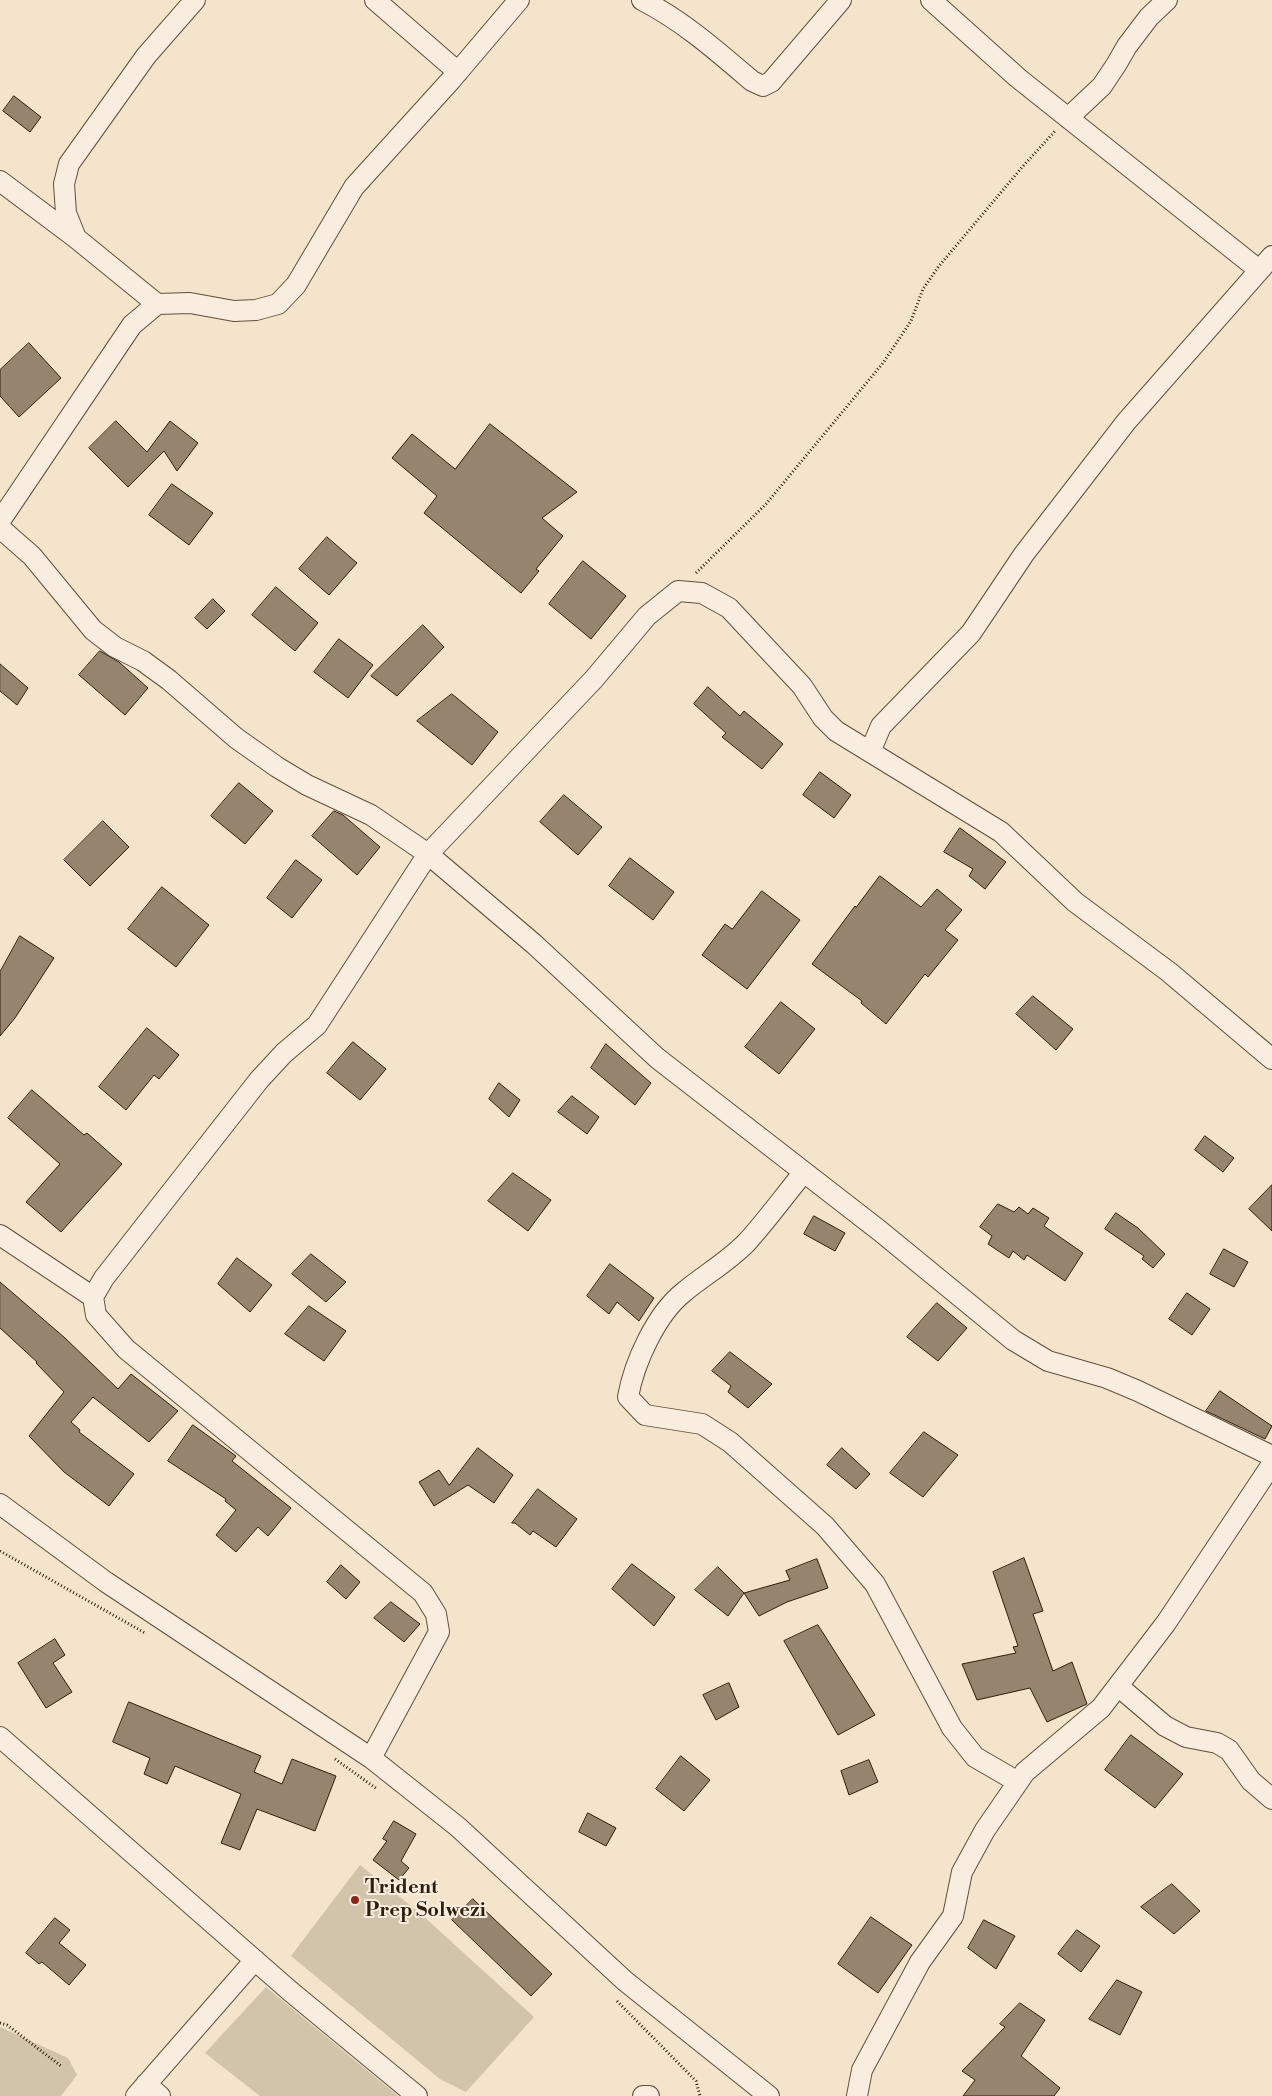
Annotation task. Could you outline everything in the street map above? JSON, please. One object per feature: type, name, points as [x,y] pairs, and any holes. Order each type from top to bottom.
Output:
[{"type":"street","points":[[76,238],[66,213],[64,184],[69,164],[146,56],[195,0]]},
{"type":"street","points":[[375,0],[458,72]]},
{"type":"street","points":[[0,521],[132,325],[157,304],[190,303],[234,311],[256,310],[278,304],[296,285],[354,187],[458,72],[519,0]]},
{"type":"street","points":[[642,0],[667,13],[695,32],[752,81],[762,86],[771,82],[840,0]]},
{"type":"street","points":[[870,752],[881,726],[971,633],[1019,561],[1126,422],[1268,260],[1068,118],[1018,78],[931,0]]},
{"type":"street","points":[[1068,118],[1102,86],[1127,46],[1149,17],[1167,0]]},
{"type":"street","points":[[0,181],[76,238],[157,304]]},
{"type":"street","points":[[0,528],[32,556],[93,630],[107,641],[143,661],[236,738],[277,767],[307,785],[370,815],[428,854],[534,944],[657,1058],[804,1172],[1013,1340],[1048,1360],[1107,1378],[1138,1391],[1272,1456]]},
{"type":"street","points":[[371,1758],[439,1632],[436,1614],[423,1593],[126,1349],[96,1315],[93,1297],[104,1278],[259,1080],[284,1053],[316,1025],[428,854],[594,679],[647,616],[678,591],[702,592],[729,608],[802,686],[822,718],[836,731],[1001,832],[1075,902],[1169,972],[1272,1059]]},
{"type":"street","points":[[804,1172],[746,1243],[717,1268],[682,1293],[660,1318],[632,1373],[628,1397],[645,1415],[702,1424],[723,1438],[825,1526],[875,1584],[952,1728],[975,1757],[1018,1782]]},
{"type":"street","points":[[0,1235],[93,1297]]},
{"type":"street","points":[[857,2096],[862,2070],[884,2028],[920,1962],[953,1916],[962,1872],[985,1830],[1024,1772],[1100,1708],[1118,1686],[1166,1623],[1272,1464]]},
{"type":"street","points":[[0,1504],[106,1582],[371,1758],[458,1827],[625,1980],[769,2096]]},
{"type":"street","points":[[1118,1686],[1165,1726],[1186,1737],[1217,1743],[1229,1750],[1252,1781],[1272,1799]]},
{"type":"street","points":[[0,1737],[254,1960],[417,2096]]},
{"type":"street","points":[[148,2092],[254,1960]]},
{"type":"street","points":[[644,2096],[649,2096]]},
{"type":"path","points":[[678,591],[766,504],[883,363],[910,321],[923,289],[939,266],[1024,165],[1068,118]]},
{"type":"path","points":[[0,1551],[147,1634]]},
{"type":"path","points":[[334,1758],[381,1792]]},
{"type":"path","points":[[617,2000],[696,2081],[700,2096]]},
{"type":"path","points":[[0,2023],[7,2025],[61,2066]]},
{"type":"shaded area","points":[[360,1865],[421,1914],[534,2017],[466,2092],[440,2079],[291,1956]]},
{"type":"shaded area","points":[[266,1987],[398,2096],[260,2096],[205,2053]]},
{"type":"shaded area","points":[[0,2027],[68,2058],[77,2075],[61,2096],[0,2096]]},
{"type":"building","points":[[14,96],[41,117],[30,132],[3,111]]},
{"type":"building","points":[[29,343],[61,378],[19,417],[0,396],[0,370]]},
{"type":"building","points":[[116,421],[147,452],[170,421],[198,443],[177,471],[164,451],[128,487],[89,448]]},
{"type":"building","points":[[490,424],[577,492],[542,518],[563,536],[536,569],[539,571],[521,593],[424,513],[437,496],[392,458],[412,434],[455,469]]},
{"type":"building","points":[[172,484],[213,513],[189,545],[149,515]]},
{"type":"building","points":[[327,537],[357,563],[329,595],[299,569]]},
{"type":"building","points":[[583,561],[626,596],[591,639],[549,604]]},
{"type":"building","points":[[276,587],[318,623],[295,651],[252,615]]},
{"type":"building","points":[[213,599],[225,611],[207,629],[195,618]]},
{"type":"building","points":[[423,625],[444,647],[397,696],[371,676]]},
{"type":"building","points":[[339,639],[373,665],[348,698],[314,672]]},
{"type":"building","points":[[100,651],[119,662],[148,688],[125,715],[79,675]]},
{"type":"building","points":[[0,664],[28,688],[17,705],[0,691]]},
{"type":"building","points":[[708,687],[740,716],[744,711],[783,744],[762,769],[722,737],[726,733],[694,704]]},
{"type":"building","points":[[452,694],[498,732],[472,765],[417,721]]},
{"type":"building","points":[[820,772],[851,795],[834,818],[803,795]]},
{"type":"building","points":[[239,783],[273,811],[245,844],[211,816]]},
{"type":"building","points":[[564,795],[602,827],[578,855],[540,822]]},
{"type":"building","points":[[334,811],[343,815],[380,847],[357,875],[312,836]]},
{"type":"building","points":[[103,821],[129,847],[90,886],[64,860]]},
{"type":"building","points":[[960,828],[1006,862],[985,889],[969,876],[973,869],[944,852]]},
{"type":"building","points":[[630,858],[674,892],[653,920],[609,886]]},
{"type":"building","points":[[296,860],[322,880],[292,918],[267,898]]},
{"type":"building","points":[[880,876],[921,907],[937,889],[962,910],[945,930],[958,940],[928,977],[925,974],[886,1024],[861,1003],[862,1001],[812,964]]},
{"type":"building","points":[[162,887],[209,925],[176,967],[128,929]]},
{"type":"building","points":[[762,891],[800,920],[747,989],[702,955],[725,924],[732,929]]},
{"type":"building","points":[[20,936],[54,958],[15,1018],[0,1036],[0,972]]},
{"type":"building","points":[[1033,996],[1073,1029],[1056,1050],[1016,1014]]},
{"type":"building","points":[[781,1002],[815,1029],[779,1074],[745,1047]]},
{"type":"building","points":[[147,1028],[179,1055],[159,1079],[154,1075],[126,1110],[99,1087]]},
{"type":"building","points":[[353,1042],[386,1069],[360,1100],[327,1073]]},
{"type":"building","points":[[606,1044],[651,1083],[635,1105],[591,1068]]},
{"type":"building","points":[[499,1083],[520,1100],[509,1117],[489,1099]]},
{"type":"building","points":[[32,1090],[84,1135],[87,1133],[122,1164],[61,1232],[26,1202],[60,1164],[8,1118]]},
{"type":"building","points":[[572,1096],[599,1117],[587,1134],[558,1112]]},
{"type":"building","points":[[1205,1136],[1234,1158],[1223,1172],[1195,1150]]},
{"type":"building","points":[[513,1173],[551,1200],[528,1231],[488,1201]]},
{"type":"building","points":[[1272,1185],[1272,1231],[1249,1209]]},
{"type":"building","points":[[998,1204],[1014,1212],[1019,1207],[1028,1214],[1033,1208],[1049,1218],[1044,1226],[1083,1253],[1065,1281],[1027,1255],[1024,1260],[1013,1251],[1009,1258],[988,1244],[992,1236],[980,1227]]},
{"type":"building","points":[[1116,1213],[1138,1228],[1165,1254],[1153,1268],[1142,1259],[1144,1256],[1105,1229]]},
{"type":"building","points":[[814,1216],[845,1233],[835,1251],[804,1234]]},
{"type":"building","points":[[1224,1249],[1248,1262],[1234,1287],[1210,1274]]},
{"type":"building","points":[[311,1254],[346,1282],[326,1302],[292,1274]]},
{"type":"building","points":[[237,1258],[272,1285],[250,1312],[218,1284]]},
{"type":"building","points":[[610,1264],[654,1298],[639,1321],[617,1302],[609,1314],[587,1296]]},
{"type":"building","points":[[0,1282],[65,1338],[118,1389],[131,1374],[178,1411],[149,1442],[93,1397],[71,1422],[80,1430],[79,1432],[134,1474],[109,1506],[64,1472],[29,1436],[64,1392],[37,1362],[0,1328]]},
{"type":"building","points":[[1187,1293],[1210,1309],[1192,1335],[1169,1319]]},
{"type":"building","points":[[937,1303],[967,1328],[938,1361],[907,1337]]},
{"type":"building","points":[[309,1306],[346,1331],[324,1361],[285,1334]]},
{"type":"building","points":[[730,1352],[772,1384],[748,1408],[728,1392],[731,1386],[712,1371]]},
{"type":"building","points":[[1220,1391],[1272,1426],[1265,1439],[1206,1411]]},
{"type":"building","points":[[193,1425],[236,1456],[232,1461],[291,1508],[268,1536],[258,1527],[236,1552],[216,1535],[236,1510],[225,1501],[226,1499],[168,1461]]},
{"type":"building","points":[[924,1432],[958,1455],[923,1497],[890,1473]]},
{"type":"building","points":[[478,1448],[513,1475],[494,1503],[468,1485],[434,1506],[419,1482],[439,1470],[449,1485]]},
{"type":"building","points":[[842,1448],[870,1474],[856,1489],[827,1465]]},
{"type":"building","points":[[538,1489],[577,1519],[556,1547],[533,1531],[530,1535],[515,1523],[512,1523]]},
{"type":"building","points":[[1024,1558],[1043,1611],[1033,1614],[1053,1671],[1072,1662],[1087,1704],[1047,1722],[1030,1688],[977,1700],[962,1664],[1016,1653],[1013,1647],[1018,1646],[993,1572]]},
{"type":"building","points":[[817,1559],[828,1588],[787,1602],[759,1616],[744,1593],[790,1580],[786,1571]]},
{"type":"building","points":[[632,1564],[675,1597],[654,1626],[612,1589]]},
{"type":"building","points":[[341,1565],[360,1582],[346,1599],[327,1582]]},
{"type":"building","points":[[718,1567],[744,1593],[728,1616],[695,1590]]},
{"type":"building","points":[[391,1602],[420,1624],[404,1642],[374,1618]]},
{"type":"building","points":[[818,1625],[875,1715],[838,1735],[784,1641]]},
{"type":"building","points":[[55,1639],[65,1655],[53,1663],[72,1692],[46,1708],[18,1663]]},
{"type":"building","points":[[729,1683],[739,1707],[716,1720],[703,1695]]},
{"type":"building","points":[[129,1702],[261,1756],[254,1772],[282,1784],[292,1759],[336,1776],[315,1831],[257,1809],[240,1850],[221,1843],[241,1794],[175,1766],[167,1784],[144,1774],[150,1758],[113,1742]]},
{"type":"building","points":[[1131,1735],[1183,1774],[1155,1808],[1105,1770]]},
{"type":"building","points":[[681,1756],[710,1780],[684,1811],[656,1789]]},
{"type":"building","points":[[869,1760],[878,1782],[849,1795],[841,1771]]},
{"type":"building","points":[[588,1813],[616,1828],[606,1846],[579,1832]]},
{"type":"building","points":[[394,1821],[416,1834],[401,1861],[409,1868],[399,1880],[373,1860],[387,1841],[383,1839]]},
{"type":"building","points":[[1172,1884],[1200,1911],[1174,1934],[1141,1907]]},
{"type":"building","points":[[473,1899],[552,1974],[531,1996],[452,1920]]},
{"type":"building","points":[[871,1917],[912,1945],[878,1993],[838,1964]]},
{"type":"building","points":[[55,1918],[70,1930],[59,1943],[86,1965],[69,1985],[42,1962],[39,1964],[26,1953]]},
{"type":"building","points":[[984,1920],[1015,1936],[996,1969],[968,1948]]},
{"type":"building","points":[[1077,1930],[1100,1946],[1081,1972],[1058,1954]]},
{"type":"building","points":[[1117,1980],[1142,1992],[1120,2035],[1089,2019]]},
{"type":"building","points":[[1020,2003],[1045,2020],[1021,2056],[1060,2088],[1054,2096],[963,2096],[975,2080],[962,2071],[1005,2027],[1000,2024]]},
{"type":"place","name":"Trident Prep Solwezi","points":[[355,1900]]}]
